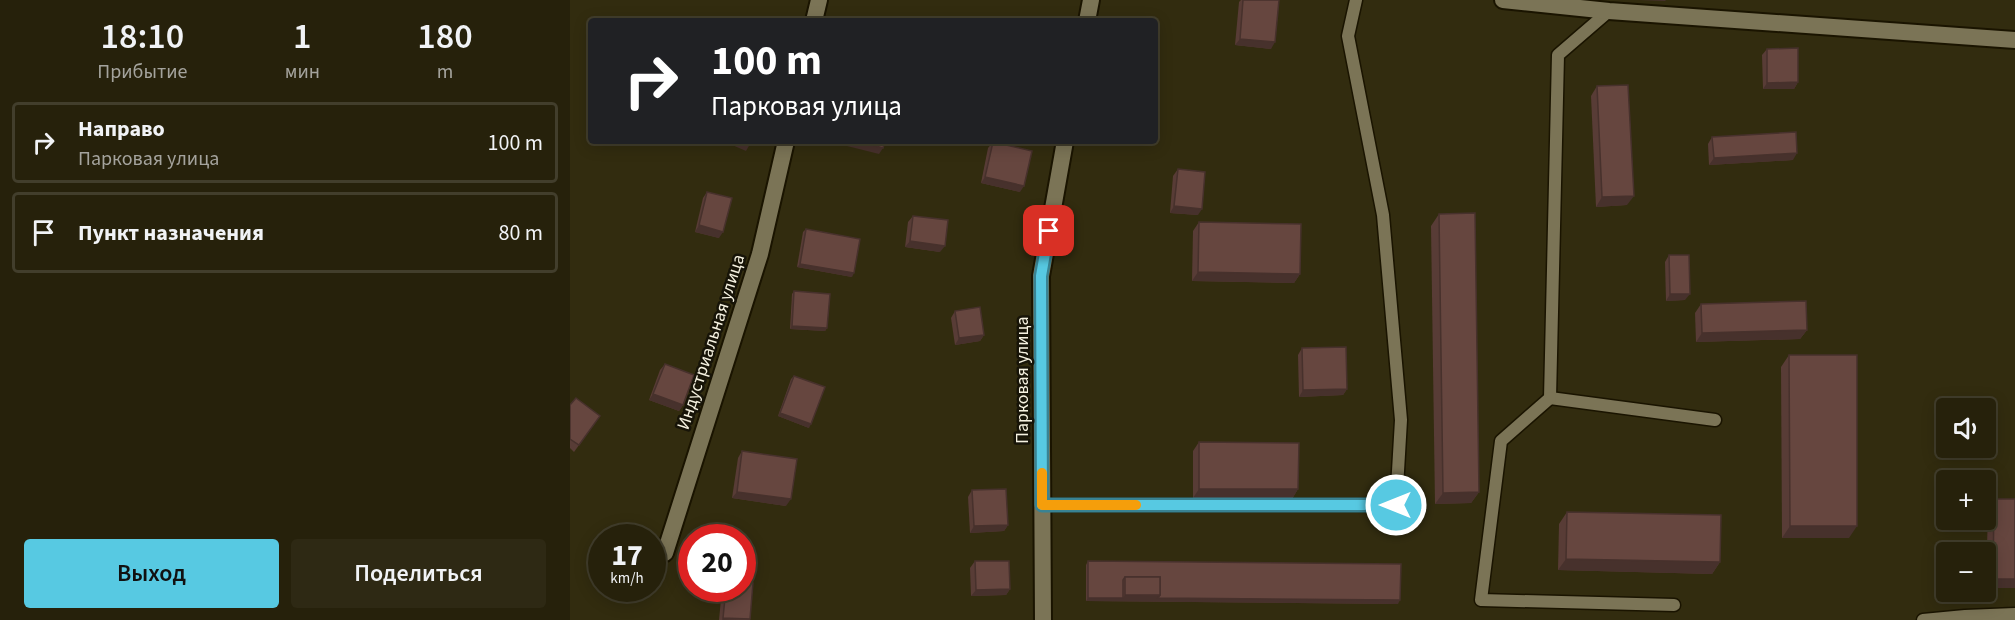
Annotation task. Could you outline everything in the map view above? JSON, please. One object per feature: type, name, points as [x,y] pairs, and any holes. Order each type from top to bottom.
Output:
[{"type":"street","points":[[815,18],[819,0]]},
{"type":"street","points":[[1088,18],[1091,0]]},
{"type":"street","points":[[1503,0],[1610,6],[2015,40]]},
{"type":"street","name":"Индустриальная улица","points":[[666,550],[760,254],[785,144]]},
{"type":"street","name":"Парковая улица","points":[[1043,620],[1041,276],[1064,144]]},
{"type":"lane","points":[[1042,505],[1396,505],[1400,408],[1383,215],[1348,36],[1356,0]]},
{"type":"lane","points":[[1610,6],[1558,56],[1550,398],[1501,441],[1481,600],[1674,605]]},
{"type":"lane","points":[[1550,398],[1715,420]]},
{"type":"lane","points":[[1923,620],[2015,614]]},
{"type":"building","points":[[1243,0],[1279,0],[1275,42],[1240,39]]},
{"type":"building","points":[[1798,48],[1798,82],[1767,83],[1767,49]]},
{"type":"building","points":[[1628,85],[1634,196],[1602,197],[1597,86]]},
{"type":"building","points":[[1796,132],[1797,153],[1714,158],[1712,137]]},
{"type":"building","points":[[869,144],[884,144],[883,148]]},
{"type":"building","points":[[993,144],[1032,151],[1024,186],[985,177]]},
{"type":"building","points":[[1178,169],[1205,172],[1202,209],[1174,206]]},
{"type":"building","points":[[707,192],[732,198],[723,232],[699,225]]},
{"type":"building","points":[[1475,213],[1479,492],[1443,493],[1439,214]]},
{"type":"building","points":[[913,216],[948,220],[945,246],[910,241]]},
{"type":"building","points":[[1199,222],[1301,224],[1300,274],[1198,272]]},
{"type":"building","points":[[806,229],[860,239],[854,273],[800,264]]},
{"type":"building","points":[[1669,255],[1689,255],[1690,294],[1670,294]]},
{"type":"building","points":[[794,291],[830,294],[827,328],[792,326]]},
{"type":"building","points":[[1806,301],[1807,330],[1702,333],[1701,304]]},
{"type":"building","points":[[980,307],[984,335],[959,338],[955,311]]},
{"type":"building","points":[[1346,347],[1347,389],[1303,390],[1302,348]]},
{"type":"building","points":[[1789,355],[1857,355],[1857,526],[1790,526]]},
{"type":"building","points":[[665,364],[694,375],[683,405],[653,394]]},
{"type":"building","points":[[794,376],[825,387],[811,424],[780,413]]},
{"type":"building","points":[[576,398],[600,416],[579,445],[570,439],[570,405]]},
{"type":"building","points":[[1199,442],[1299,443],[1298,489],[1199,489]]},
{"type":"building","points":[[742,451],[797,459],[791,499],[737,492]]},
{"type":"building","points":[[1006,489],[1008,525],[974,526],[972,490]]},
{"type":"building","points":[[1996,499],[2015,499],[2015,579],[1996,579],[1996,542],[1993,542],[1994,530],[1996,530]]},
{"type":"building","points":[[1567,512],[1721,515],[1720,562],[1566,559]]},
{"type":"building","points":[[975,561],[1009,561],[1010,589],[976,590]]},
{"type":"building","points":[[1088,561],[1401,564],[1400,600],[1158,598],[1160,577],[1125,577],[1123,598],[1088,598]]},
{"type":"building","points":[[1125,577],[1160,577],[1160,595],[1125,595]]},
{"type":"building","points":[[725,602],[751,602],[750,619],[723,618]]},
{"type":"slow traffic","points":[[1042,473],[1042,505],[1136,505]]},
{"type":"route","points":[[1049,231],[1041,276],[1042,505],[1396,505]]}]
